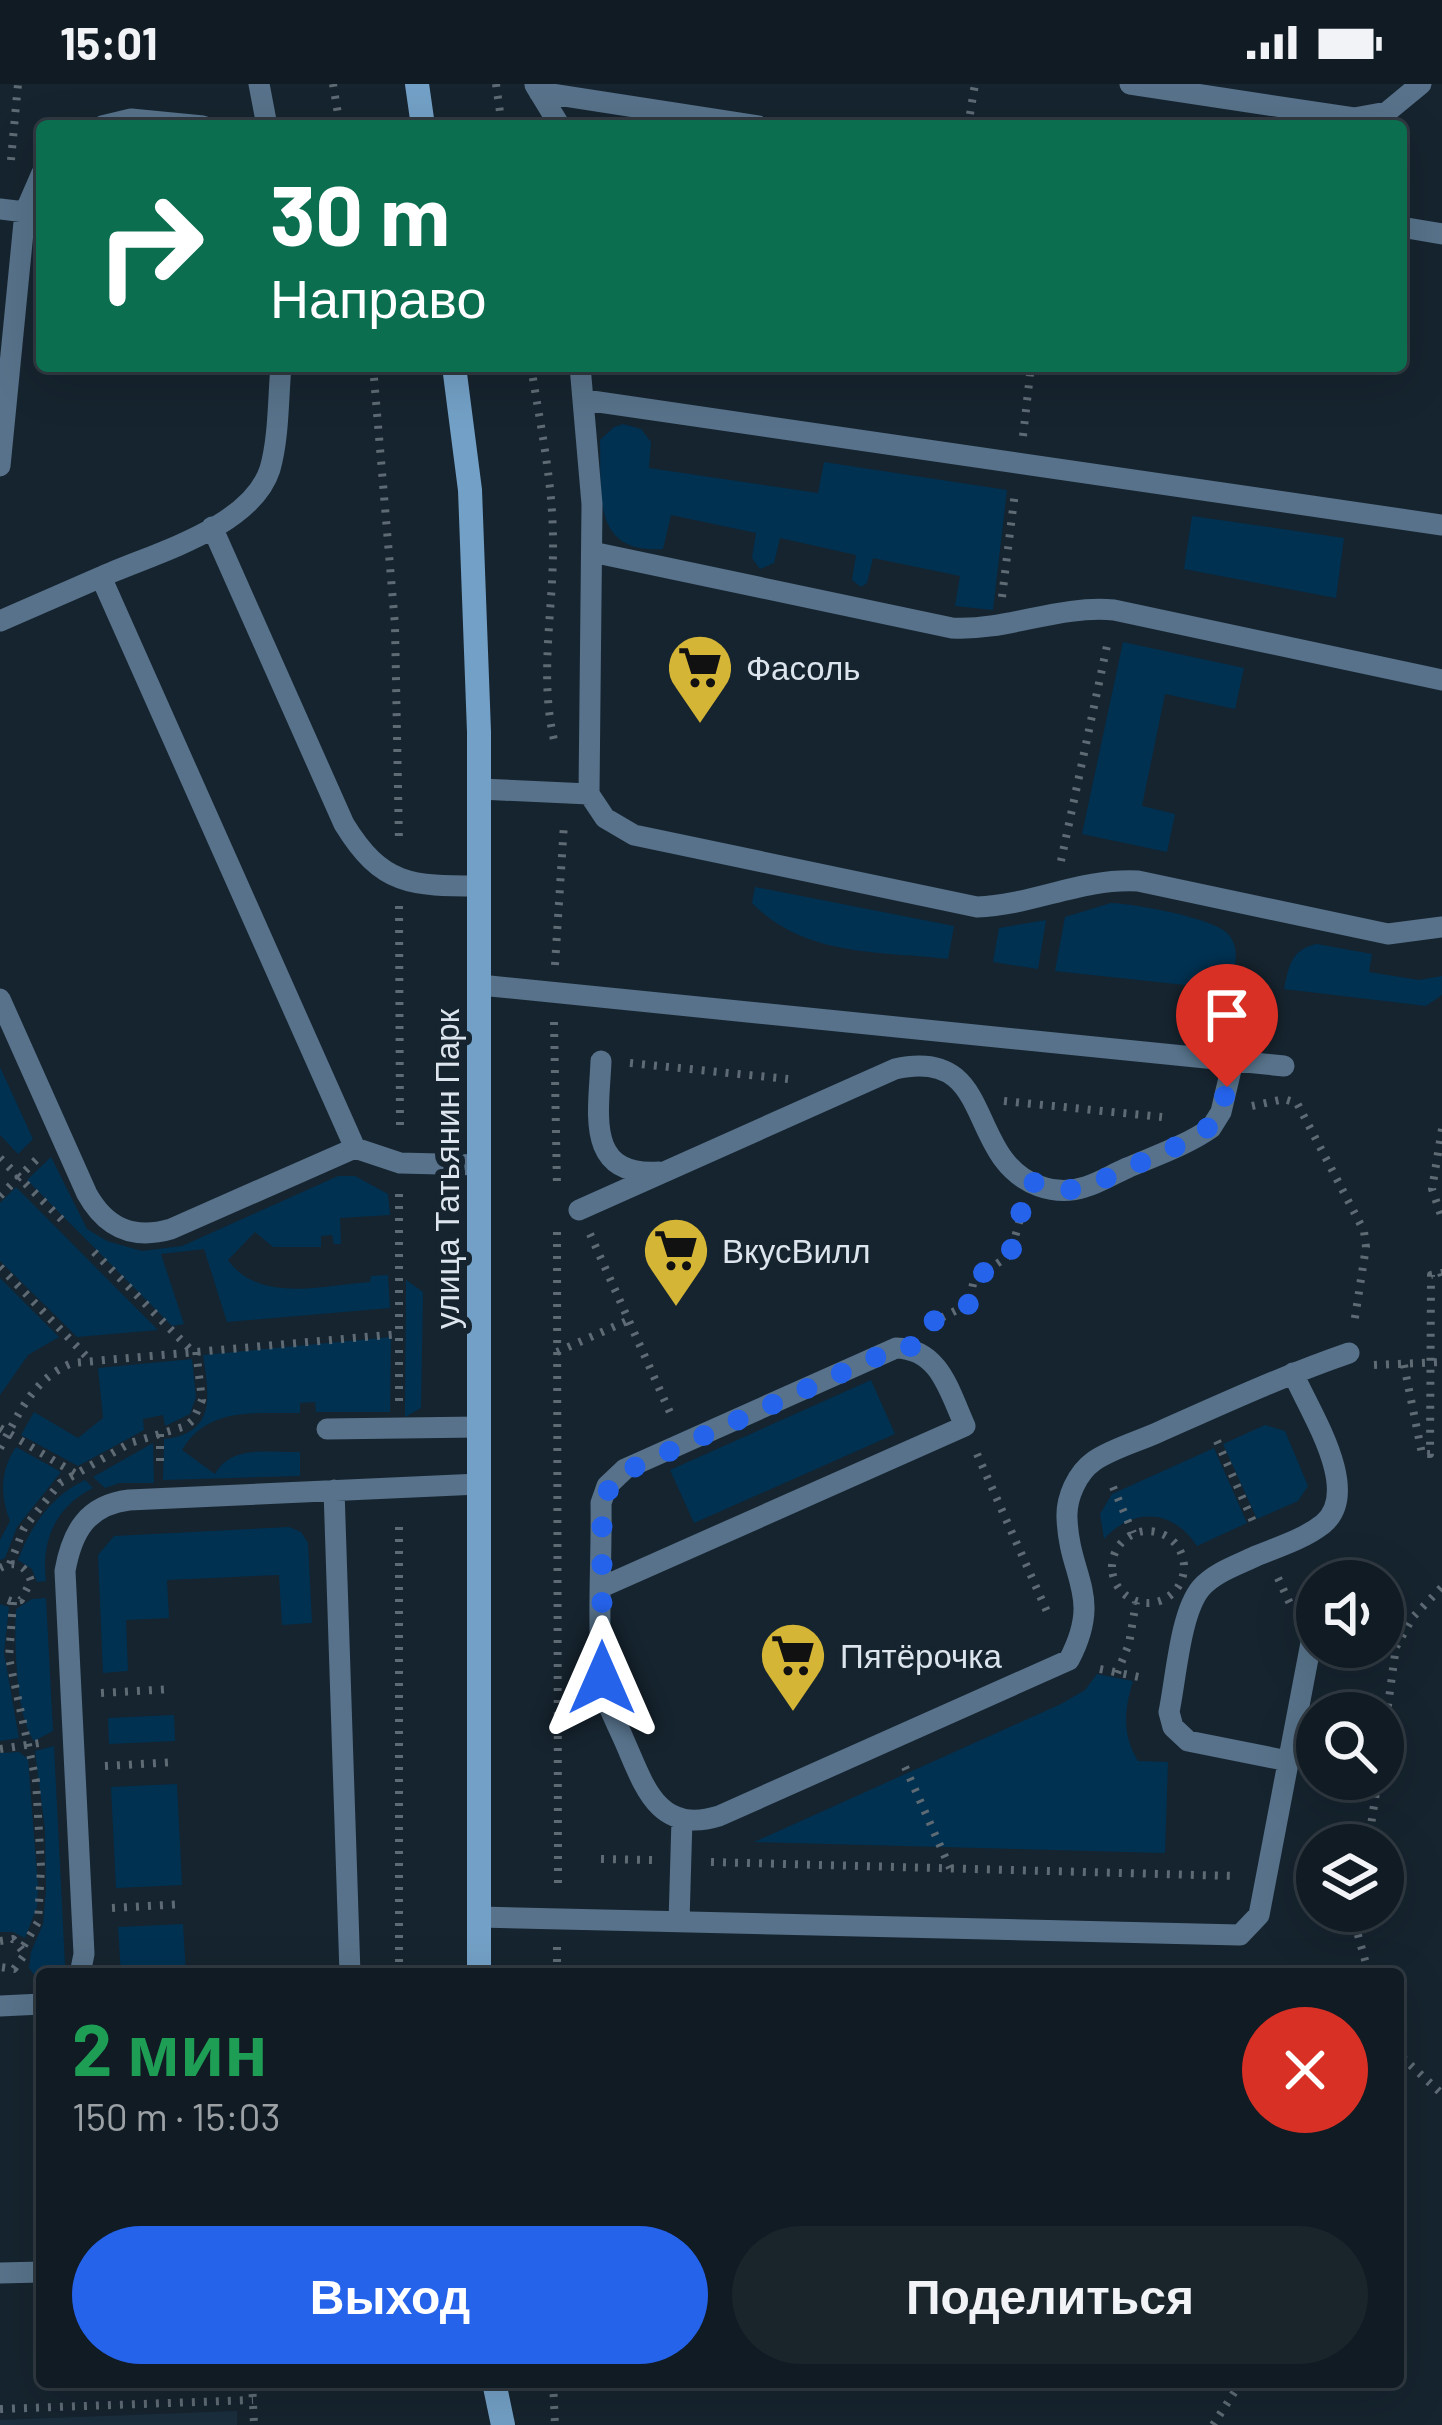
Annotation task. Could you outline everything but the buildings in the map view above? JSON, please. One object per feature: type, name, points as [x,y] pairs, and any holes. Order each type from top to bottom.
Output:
[{"type":"street","points":[[417,84],[422,120]]},
{"type":"street","name":"улица Татьянин Парк","points":[[455,372],[470,490],[480,789],[479,1968]]},
{"type":"street","points":[[495,2388],[503,2425]]},
{"type":"lane","points":[[259,84],[266,120]]},
{"type":"lane","points":[[1130,84],[1354,118],[1387,112],[1421,84]]},
{"type":"lane","points":[[537,88],[556,120]]},
{"type":"lane","points":[[537,88],[723,120]]},
{"type":"lane","points":[[0,466],[10,210],[36,180]]},
{"type":"lane","points":[[1407,228],[1442,234]]},
{"type":"lane","points":[[0,621],[242,511],[268,475],[280,372]]},
{"type":"lane","points":[[581,372],[592,552],[589,794],[604,818],[634,835],[977,907],[1018,904],[1091,882],[1138,881],[1388,934],[1442,927]]},
{"type":"lane","points":[[585,400],[1442,525]]},
{"type":"lane","points":[[212,527],[358,846],[399,880],[418,886],[479,886]]},
{"type":"lane","points":[[592,552],[952,628],[998,628],[1066,610],[1114,610],[1442,680]]},
{"type":"lane","points":[[101,577],[355,1148]]},
{"type":"lane","points":[[480,789],[589,794]]},
{"type":"lane","points":[[480,985],[1284,1066]]},
{"type":"lane","points":[[0,1000],[97,1211],[122,1230],[138,1234],[171,1229],[355,1148],[400,1163],[479,1165]]},
{"type":"lane","points":[[601,1060],[599,1127],[606,1153],[628,1171],[666,1171]]},
{"type":"lane","points":[[568,1209],[920,1063],[952,1073],[973,1097],[1000,1156],[1012,1171],[1060,1190],[1082,1189],[1197,1137],[1219,1118],[1233,1061]]},
{"type":"lane","points":[[602,1587],[964,1426],[932,1360],[910,1348],[896,1348],[625,1468],[607,1486],[602,1504],[602,1587],[602,1678],[610,1708],[647,1792],[658,1806],[682,1819],[719,1816],[1069,1660],[1079,1640],[1086,1600],[1068,1538],[1066,1511],[1079,1477],[1100,1459],[1292,1373],[1349,1353]]},
{"type":"lane","points":[[1288,1761],[1188,1741],[1173,1727],[1169,1712],[1187,1619],[1200,1589],[1226,1570],[1312,1531],[1327,1521],[1339,1498],[1338,1474],[1292,1373]]},
{"type":"lane","points":[[327,1430],[479,1427]]},
{"type":"lane","points":[[81,1968],[65,1570],[70,1543],[90,1514],[116,1501],[479,1484]]},
{"type":"lane","points":[[334,1490],[350,1968]]},
{"type":"lane","points":[[479,1917],[1229,1937],[1255,1924],[1306,1668]]},
{"type":"lane","points":[[679,1922],[682,1819]]},
{"type":"lane","points":[[0,2006],[36,2004]]},
{"type":"lane","points":[[0,2273],[36,2272]]},
{"type":"path","points":[[10,210],[18,84]]},
{"type":"path","points":[[333,84],[339,120]]},
{"type":"path","points":[[496,84],[501,120]]},
{"type":"path","points":[[969,120],[975,84]]},
{"type":"path","points":[[532,372],[553,539],[548,707],[566,793],[553,993],[568,1209],[557,1352],[557,1968]]},
{"type":"path","points":[[1054,893],[1114,610]]},
{"type":"path","points":[[601,1060],[856,1086]]},
{"type":"path","points":[[973,1097],[1219,1118],[1289,1099],[1297,1103],[1365,1238],[1349,1353]]},
{"type":"path","points":[[1442,1129],[1432,1189],[1442,1218]]},
{"type":"path","points":[[0,1196],[60,1135]]},
{"type":"path","points":[[910,1348],[917,1329],[965,1307],[972,1300],[974,1279],[1010,1255],[1029,1181]]},
{"type":"path","points":[[568,1209],[628,1320],[683,1443]]},
{"type":"path","points":[[0,1268],[90,1360]]},
{"type":"path","points":[[1442,1276],[1431,1275],[1429,1364],[1430,1454],[1422,1454],[1404,1365],[1429,1364],[1442,1362]]},
{"type":"path","points":[[557,1352],[628,1320]]},
{"type":"path","points":[[0,1448],[4,1431],[33,1388],[59,1368],[90,1360],[398,1334]]},
{"type":"path","points":[[0,1597],[13,1602],[26,1595],[31,1581],[24,1568],[5,1566],[20,1534],[48,1495],[130,1444],[194,1420],[202,1400],[196,1350]]},
{"type":"path","points":[[4,1431],[77,1474]]},
{"type":"path","points":[[1100,1459],[1133,1533]]},
{"type":"path","points":[[1150,1530],[1167,1536],[1179,1549],[1185,1566],[1170,1597],[1154,1604],[1136,1602],[1121,1593],[1112,1577],[1119,1544],[1133,1533],[1150,1530]]},
{"type":"path","points":[[1390,1692],[1396,1647],[1413,1617],[1442,1587]]},
{"type":"path","points":[[13,1602],[9,1658],[36,1781],[41,1868],[38,1922],[22,1947]]},
{"type":"path","points":[[1117,1673],[1129,1644],[1136,1602]]},
{"type":"path","points":[[72,1694],[172,1689]]},
{"type":"path","points":[[892,1738],[950,1868]]},
{"type":"path","points":[[75,1767],[176,1762]]},
{"type":"path","points":[[601,1859],[1266,1877]]},
{"type":"path","points":[[82,1909],[183,1904]]},
{"type":"path","points":[[1357,1932],[1367,1968]]},
{"type":"path","points":[[0,1941],[13,1939],[25,1954],[19,1966],[0,1968]]},
{"type":"path","points":[[1404,2059],[1442,2094]]},
{"type":"path","points":[[252,2388],[254,2425]]},
{"type":"path","points":[[553,2388],[555,2425]]},
{"type":"path","points":[[1213,2425],[1236,2388]]},
{"type":"path","points":[[0,2409],[253,2400]]},
{"type":"shaded area","points":[[623,424],[641,429],[651,442],[649,468],[818,493],[824,462],[1007,490],[993,610],[955,606],[960,576],[873,558],[867,583],[861,587],[852,580],[856,555],[780,538],[774,563],[760,569],[752,558],[756,533],[671,515],[663,549],[639,548],[623,541],[605,516],[600,440]]},
{"type":"shaded area","points":[[1192,516],[1344,538],[1336,598],[1184,569]]},
{"type":"shaded area","points":[[1123,642],[1244,668],[1235,709],[1165,694],[1142,806],[1175,814],[1167,852],[1082,834]]},
{"type":"shaded area","points":[[755,887],[954,926],[948,959],[819,942],[773,921],[752,903]]},
{"type":"shaded area","points":[[1111,903],[1174,913],[1221,929],[1235,946],[1232,981],[1222,989],[1055,971],[1065,917]]},
{"type":"shaded area","points":[[1046,920],[1038,969],[993,962],[999,928]]},
{"type":"shaded area","points":[[1317,944],[1372,954],[1369,972],[1419,980],[1442,976],[1442,995],[1426,1006],[1284,989],[1296,954]]},
{"type":"shaded area","points":[[0,1067],[33,1139],[18,1154],[0,1135]]},
{"type":"shaded area","points":[[51,1157],[87,1229],[107,1241],[142,1251],[182,1246],[338,1176],[355,1176],[388,1194],[390,1215],[340,1218],[341,1244],[334,1244],[332,1235],[321,1236],[321,1247],[273,1247],[255,1232],[228,1260],[257,1282],[294,1289],[370,1282],[371,1276],[388,1275],[390,1308],[227,1322],[204,1249],[161,1254],[184,1324],[172,1326],[27,1180]]},
{"type":"shaded area","points":[[16,1187],[158,1330],[77,1337],[0,1261],[0,1203]]},
{"type":"shaded area","points":[[0,1278],[59,1337],[28,1355],[0,1395]]},
{"type":"shaded area","points":[[406,1280],[423,1292],[421,1408],[405,1417]]},
{"type":"shaded area","points":[[391,1337],[390,1412],[316,1412],[315,1402],[300,1403],[300,1413],[234,1415],[205,1426],[182,1450],[215,1474],[222,1464],[241,1454],[300,1452],[300,1476],[163,1480],[164,1439],[193,1429],[206,1410],[203,1355]]},
{"type":"shaded area","points":[[192,1359],[196,1397],[190,1414],[165,1426],[163,1415],[143,1419],[144,1430],[78,1466],[21,1435],[34,1412],[78,1438],[103,1418],[98,1368]]},
{"type":"shaded area","points":[[871,1380],[895,1434],[694,1523],[670,1470]]},
{"type":"shaded area","points":[[1265,1425],[1285,1431],[1308,1486],[1298,1501],[1257,1519],[1223,1444]]},
{"type":"shaded area","points":[[153,1443],[154,1483],[105,1488],[93,1477]]},
{"type":"shaded area","points":[[16,1447],[61,1472],[17,1527],[0,1560],[0,1540],[10,1521],[4,1503],[4,1474]]},
{"type":"shaded area","points":[[1214,1448],[1247,1523],[1197,1546],[1165,1519],[1140,1517],[1104,1539],[1100,1514],[1112,1494]]},
{"type":"shaded area","points":[[85,1480],[93,1488],[60,1515],[46,1552],[46,1581],[37,1582],[32,1569],[18,1560],[23,1548],[52,1504]]},
{"type":"shaded area","points":[[289,1527],[301,1532],[308,1543],[312,1623],[282,1625],[279,1575],[167,1580],[169,1618],[126,1620],[128,1671],[103,1673],[98,1555],[114,1536]]},
{"type":"shaded area","points":[[46,1598],[53,1731],[34,1741],[20,1697],[16,1609],[32,1599]]},
{"type":"shaded area","points":[[0,1604],[9,1607],[4,1653],[19,1738],[0,1741]]},
{"type":"shaded area","points":[[1097,1674],[1133,1681],[1126,1722],[1129,1742],[1138,1761],[1168,1762],[1165,1853],[754,1842],[1061,1704],[1085,1690]]},
{"type":"shaded area","points":[[174,1715],[175,1741],[109,1744],[108,1718]]},
{"type":"shaded area","points":[[54,1746],[65,1965],[36,1968],[36,1977],[29,1968],[43,1924],[46,1889],[45,1830],[35,1751]]},
{"type":"shaded area","points":[[19,1752],[28,1759],[38,1886],[37,1907],[25,1938],[0,1932],[0,1753]]},
{"type":"shaded area","points":[[177,1784],[182,1885],[116,1888],[111,1787]]},
{"type":"shaded area","points":[[183,1924],[186,1968],[121,1968],[118,1927]]},
{"type":"shaded area","points":[[237,2411],[237,2425],[0,2425],[0,2420]]},
{"type":"place","name":"Фасоль","points":[[700,726]]},
{"type":"place","name":"ВкусВилл","points":[[676,1309]]},
{"type":"place","name":"Пятёрочка","points":[[793,1714]]},
{"type":"route","points":[[602,1678],[602,1504],[615,1476],[896,1348],[910,1348],[917,1329],[965,1307],[972,1300],[971,1286],[977,1275],[1010,1255],[1029,1181],[1060,1190],[1082,1189],[1197,1137],[1219,1118],[1227,1087]]}]
